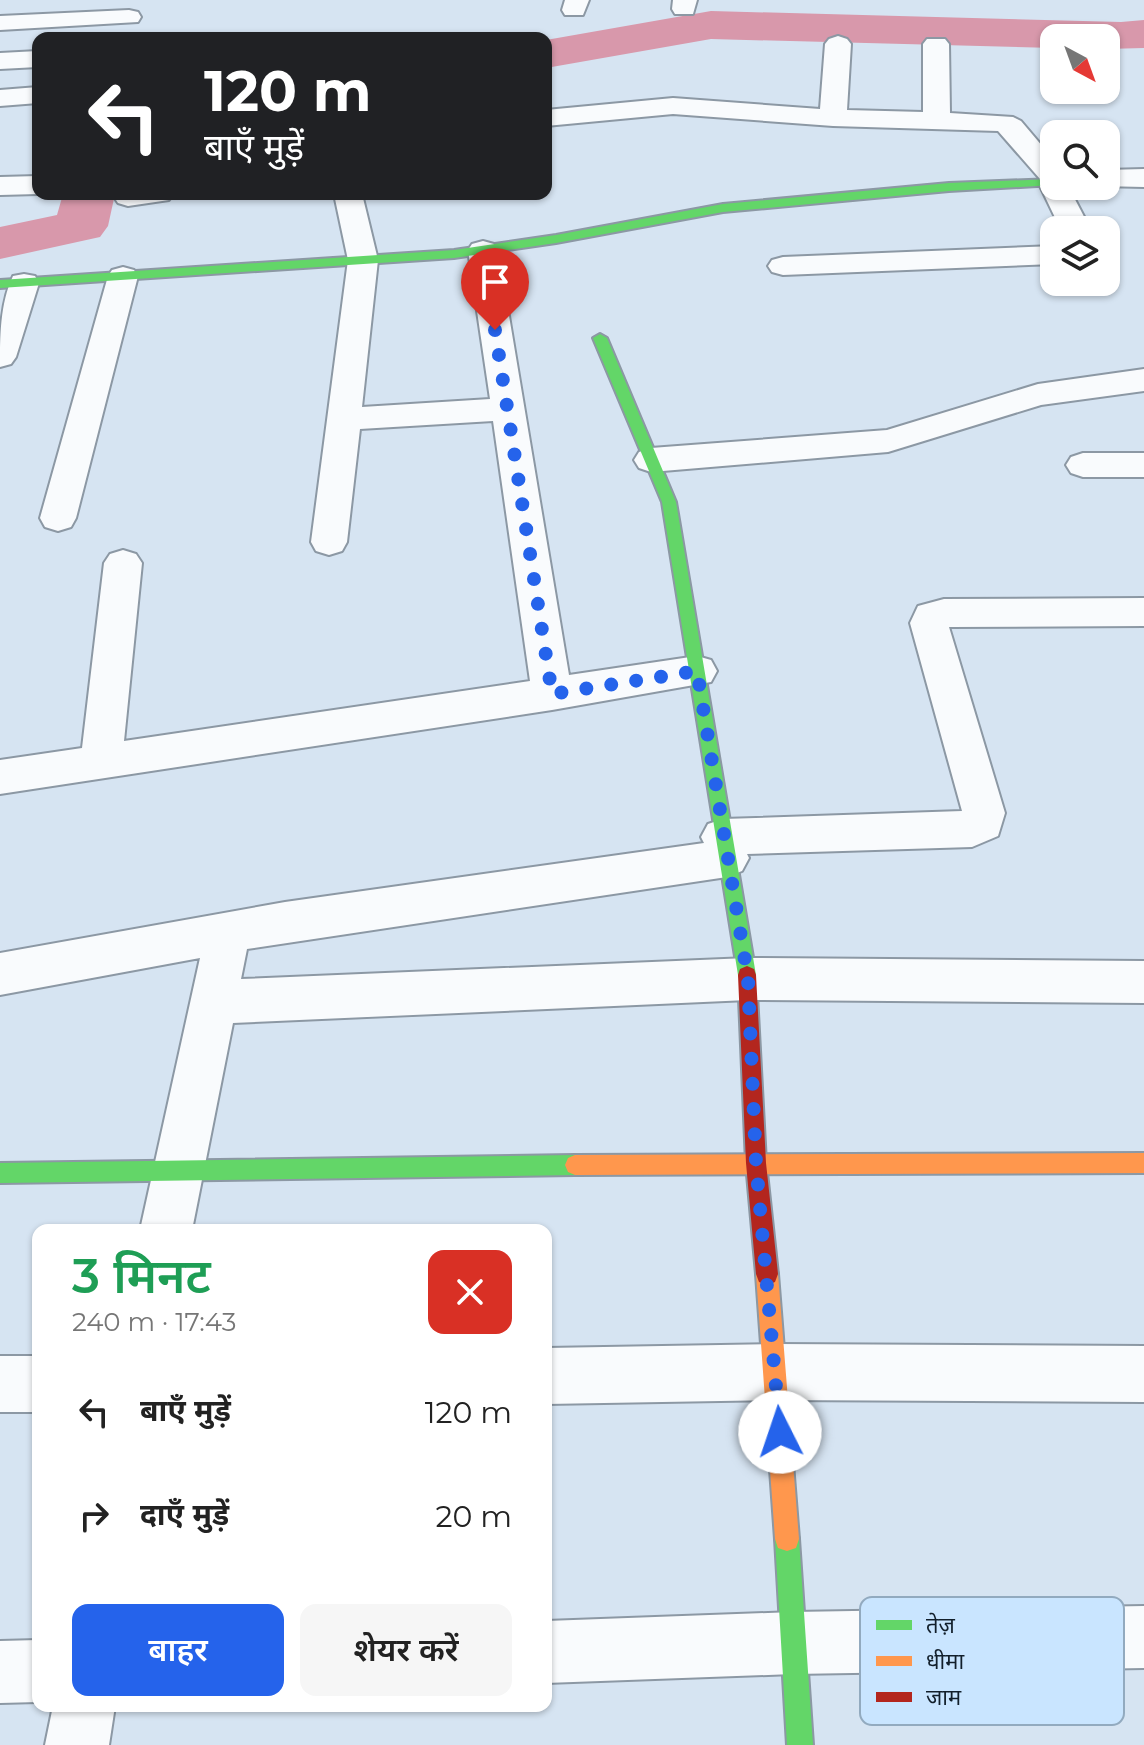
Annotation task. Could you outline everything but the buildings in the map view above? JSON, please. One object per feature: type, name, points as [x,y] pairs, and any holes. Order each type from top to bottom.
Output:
[{"type":"street","points":[[0,23],[129,17]]},
{"type":"street","points":[[833,118],[838,44]]},
{"type":"street","points":[[936,44],[937,121]]},
{"type":"street","points":[[0,61],[32,59]]},
{"type":"street","points":[[0,98],[32,95]]},
{"type":"street","points":[[552,117],[673,106],[833,118],[1003,123],[1011,127],[1040,164]]},
{"type":"street","points":[[1120,179],[1144,178]]},
{"type":"street","points":[[0,357],[12,283],[483,250],[723,208],[1040,181]]},
{"type":"street","points":[[0,186],[32,185]]},
{"type":"street","points":[[329,542],[363,260],[349,200]]},
{"type":"street","points":[[483,250],[552,694]]},
{"type":"street","points":[[783,266],[1040,256]]},
{"type":"street","points":[[58,518],[123,276]]},
{"type":"street","points":[[600,338],[671,513],[748,979],[756,1163],[776,1372],[800,1745]]},
{"type":"street","points":[[651,460],[888,441],[1038,395],[1144,380]]},
{"type":"street","points":[[344,419],[508,409]]},
{"type":"street","points":[[1083,465],[1144,465]]},
{"type":"street","points":[[101,762],[123,563]]},
{"type":"street","points":[[0,974],[725,848],[972,829],[983,823],[984,813],[929,623],[932,616],[944,613],[1144,612]]},
{"type":"street","points":[[0,777],[697,671]]},
{"type":"street","points":[[167,1224],[228,932]]},
{"type":"street","points":[[213,1002],[748,979],[1144,982]]},
{"type":"street","points":[[0,1173],[756,1163],[1144,1163]]},
{"type":"street","points":[[552,1376],[776,1372],[1144,1374]]},
{"type":"street","points":[[0,1384],[32,1384]]},
{"type":"street","points":[[1124,1637],[1144,1637]]},
{"type":"street","points":[[552,1652],[860,1642]]},
{"type":"street","points":[[0,1672],[32,1671]]},
{"type":"street","points":[[77,1745],[83,1712]]},
{"type":"waterway","points":[[552,53],[711,25],[1121,36],[1144,34]]},
{"type":"waterway","points":[[0,243],[81,226],[88,200]]},
{"type":"traffic: fast","points":[[0,284],[454,254],[556,239],[723,208],[949,187],[1040,183]]},
{"type":"traffic: fast","points":[[600,338],[669,502],[747,975]]},
{"type":"traffic: fast","points":[[0,1173],[575,1165]]},
{"type":"traffic: fast","points":[[787,1539],[800,1745]]},
{"type":"traffic: slow","points":[[575,1165],[1144,1163]]},
{"type":"traffic: slow","points":[[767,1274],[787,1539]]},
{"type":"traffic: jam","points":[[747,975],[756,1163],[767,1274]]},
{"type":"route","points":[[495,330],[552,694],[697,671],[748,979],[756,1163],[780,1432]]}]
